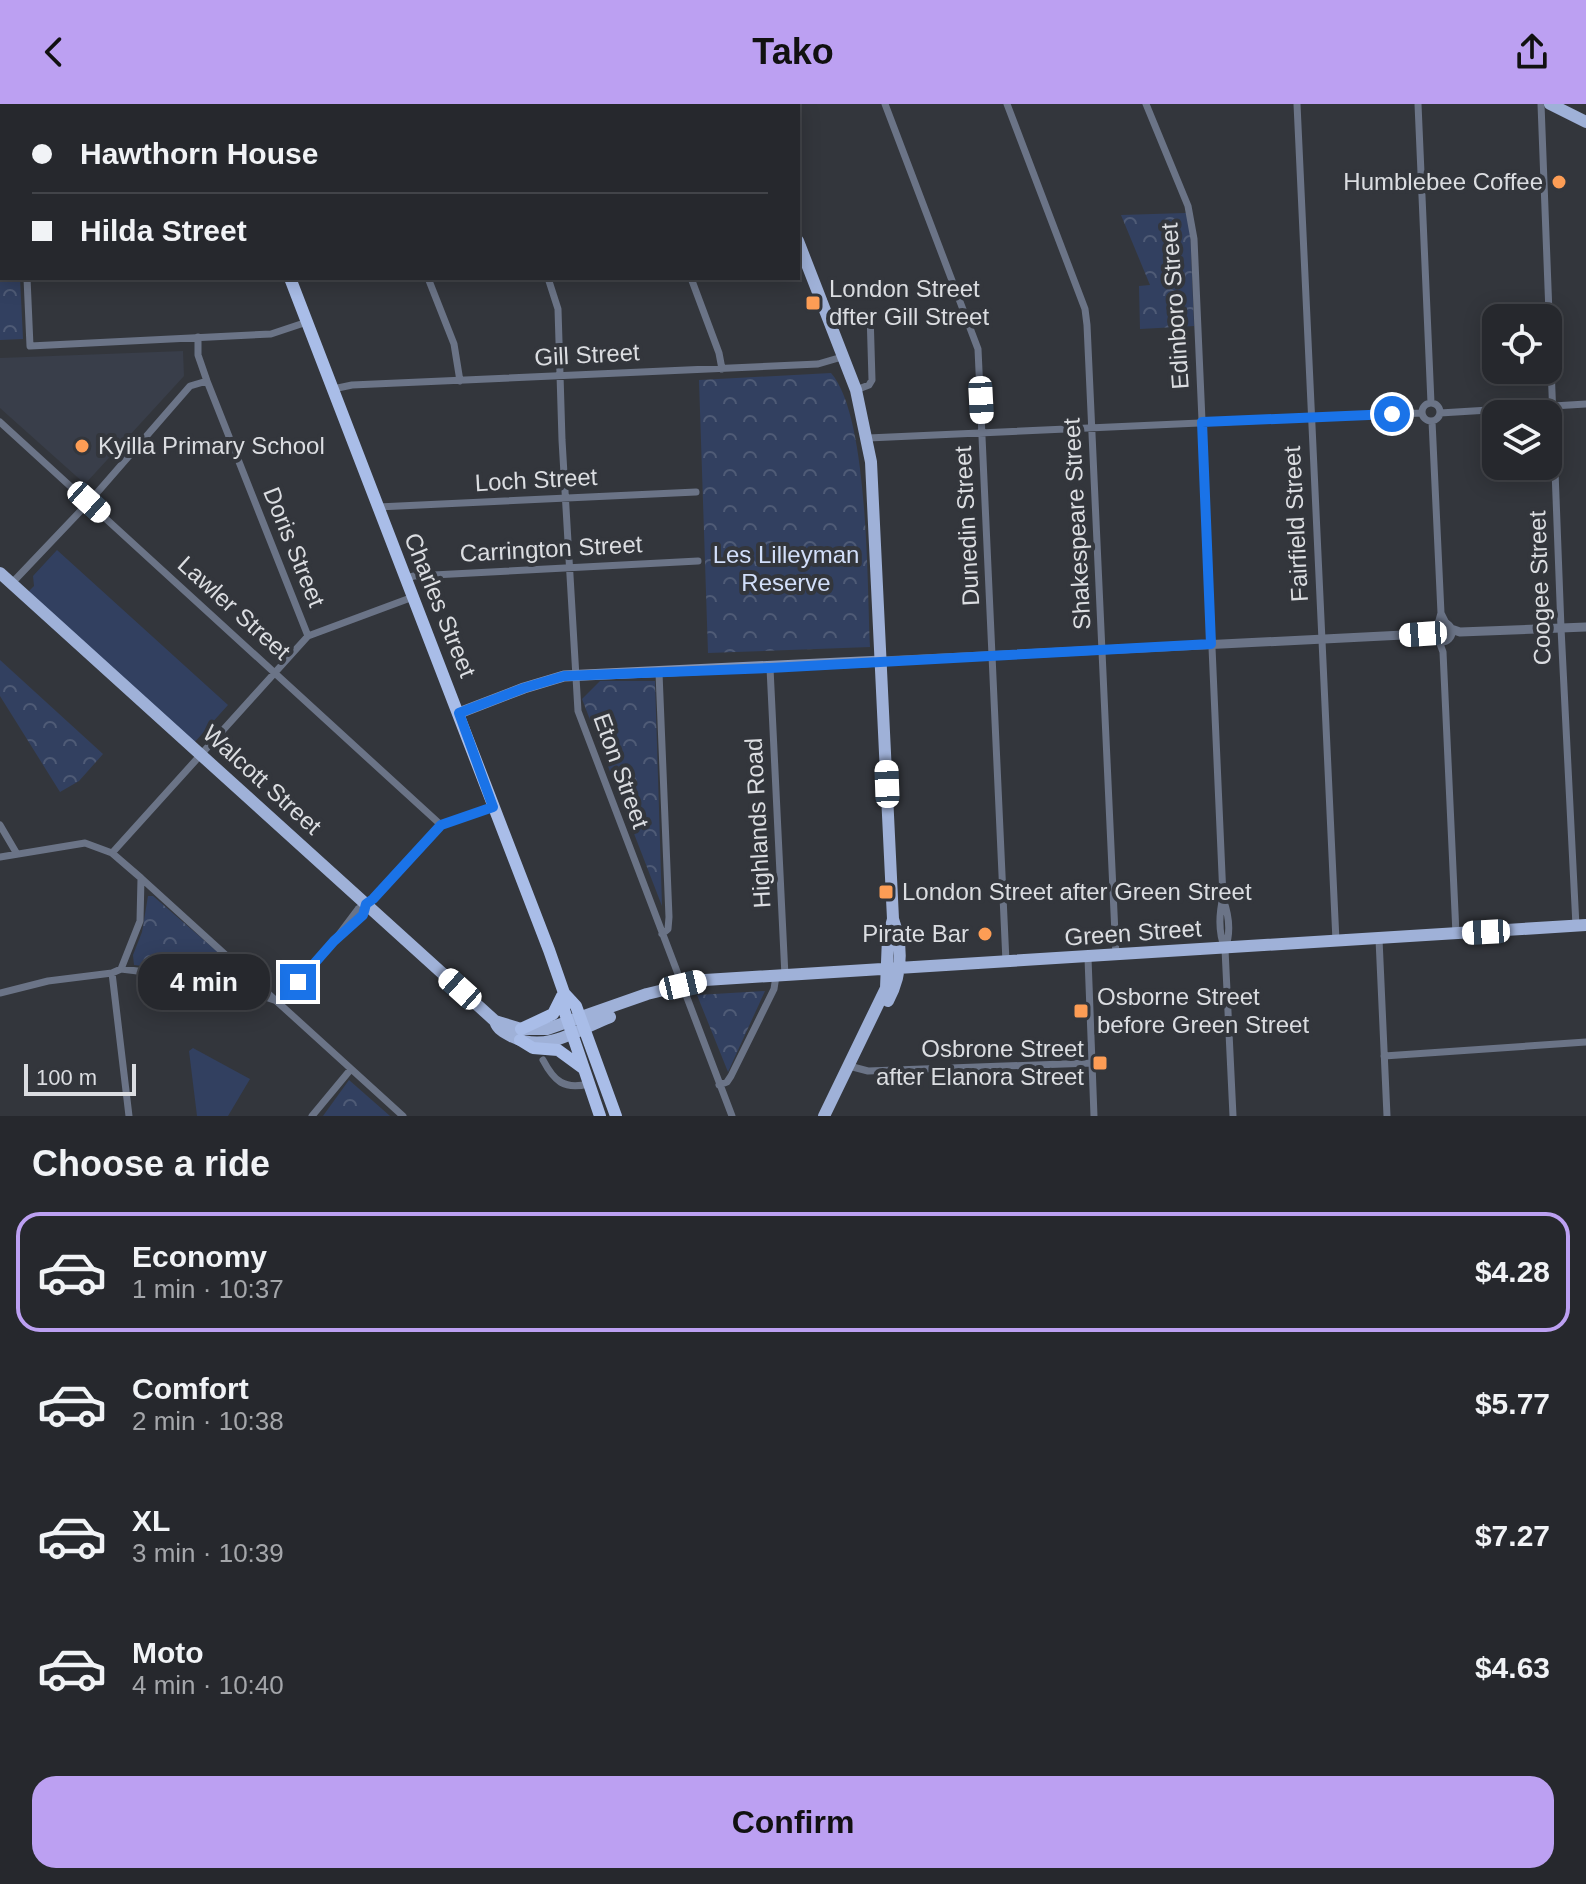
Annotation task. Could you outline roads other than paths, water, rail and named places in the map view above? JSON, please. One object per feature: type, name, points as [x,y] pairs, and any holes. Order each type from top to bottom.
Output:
[{"type":"highway","name":"Charles Street","points":[[291,280],[577,1027],[616,1116]]},
{"type":"highway","points":[[564,993],[553,1014],[520,1035],[533,1048],[558,1050],[584,1069]]},
{"type":"highway","name":"Charles Street","points":[[577,1027],[584,1069],[600,1116]]},
{"type":"main road","points":[[1550,104],[1586,122]]},
{"type":"main road","points":[[800,246],[856,390],[868,438],[876,512],[893,919],[899,936],[892,995],[824,1116]]},
{"type":"main road","name":"Walcott Street","points":[[0,573],[495,1021],[497,1027],[505,1033],[520,1035]]},
{"type":"main road","points":[[459,713],[556,677],[882,661]]},
{"type":"main road","name":"Green Street","points":[[577,1027],[651,1001],[683,985],[705,980],[1581,926]]},
{"type":"main road","points":[[520,1035],[541,1042],[577,1027]]},
{"type":"main road","points":[[833,1116],[852,1068]]},
{"type":"street","name":"Dunedin Street","points":[[885,104],[976,341],[994,655],[1006,962]]},
{"type":"street","name":"Shakespeare Street","points":[[1007,104],[1085,309],[1116,956]]},
{"type":"street","name":"Edinboro Street","points":[[1146,104],[1192,223],[1223,897],[1228,910],[1229,938],[1225,949],[1233,1116]]},
{"type":"street","name":"Fairfield Street","points":[[1297,104],[1336,941]]},
{"type":"street","points":[[1418,104],[1431,403]]},
{"type":"street","name":"Coogee Street","points":[[1541,104],[1553,400]]},
{"type":"street","points":[[27,280],[30,346],[271,334],[307,322]]},
{"type":"street","points":[[429,280],[454,344],[460,381]]},
{"type":"street","name":"Eton Street","points":[[549,280],[558,309],[569,569],[581,723],[732,1116]]},
{"type":"street","points":[[692,280],[722,369]]},
{"type":"street","points":[[856,390],[869,385],[872,380],[870,313]]},
{"type":"street","name":"Doris Street","points":[[198,337],[198,355],[207,381],[308,636]]},
{"type":"street","name":"Gill Street","points":[[333,389],[352,385],[818,364],[842,357]]},
{"type":"street","points":[[12,583],[89,502],[190,386],[207,381]]},
{"type":"street","points":[[1432,421],[1425,419],[1422,413],[1424,406],[1431,403],[1438,406],[1440,413]]},
{"type":"street","points":[[1562,405],[1586,404]]},
{"type":"street","points":[[1456,934],[1432,421],[1440,413],[1482,410]]},
{"type":"street","points":[[868,438],[1422,413]]},
{"type":"street","name":"Lawler Street","points":[[0,422],[441,825]]},
{"type":"street","name":"Coogee Street","points":[[1556,480],[1561,628],[1581,926]]},
{"type":"street","name":"Loch Street","points":[[378,507],[696,492]]},
{"type":"street","name":"Carrington Street","points":[[406,578],[698,561]]},
{"type":"street","points":[[112,853],[308,636],[413,597]]},
{"type":"street","points":[[882,661],[1586,627]]},
{"type":"street","name":"Highlands Road","points":[[719,1085],[731,1076],[780,976],[770,668]]},
{"type":"street","points":[[659,673],[669,917],[668,929],[662,934]]},
{"type":"street","points":[[280,1002],[334,941],[363,915],[366,904],[441,825],[493,807]]},
{"type":"street","points":[[0,825],[17,854]]},
{"type":"street","points":[[0,857],[85,843],[112,853],[403,1116]]},
{"type":"street","points":[[121,969],[140,921],[141,878]]},
{"type":"street","points":[[1379,939],[1387,1116]]},
{"type":"street","points":[[1088,958],[1094,1116]]},
{"type":"street","points":[[0,993],[48,981],[112,973],[121,969],[220,981],[280,1002]]},
{"type":"street","points":[[112,973],[129,1116]]},
{"type":"street","points":[[1384,1056],[1586,1042]]},
{"type":"street","points":[[543,1060],[561,1085],[588,1084]]},
{"type":"street","points":[[852,1068],[868,1071],[1091,1063]]},
{"type":"street","points":[[312,1116],[351,1069]]},
{"type":"place","name":"Humblebee Coffee","points":[[1559,182]]},
{"type":"place","name":"London Street dfter Gill Street","points":[[813,303]]},
{"type":"place","name":"Kyilla Primary School","points":[[82,446]]},
{"type":"place","name":"London Street after Green Street","points":[[886,892]]},
{"type":"place","name":"Pirate Bar","points":[[985,934]]},
{"type":"place","name":"Osborne Street before Green Street","points":[[1081,1011]]},
{"type":"place","name":"Osbrone Street after Elanora Street","points":[[1100,1063]]},
{"type":"park label","name":"Les Lilleyman Reserve","points":[[786,569]]}]
